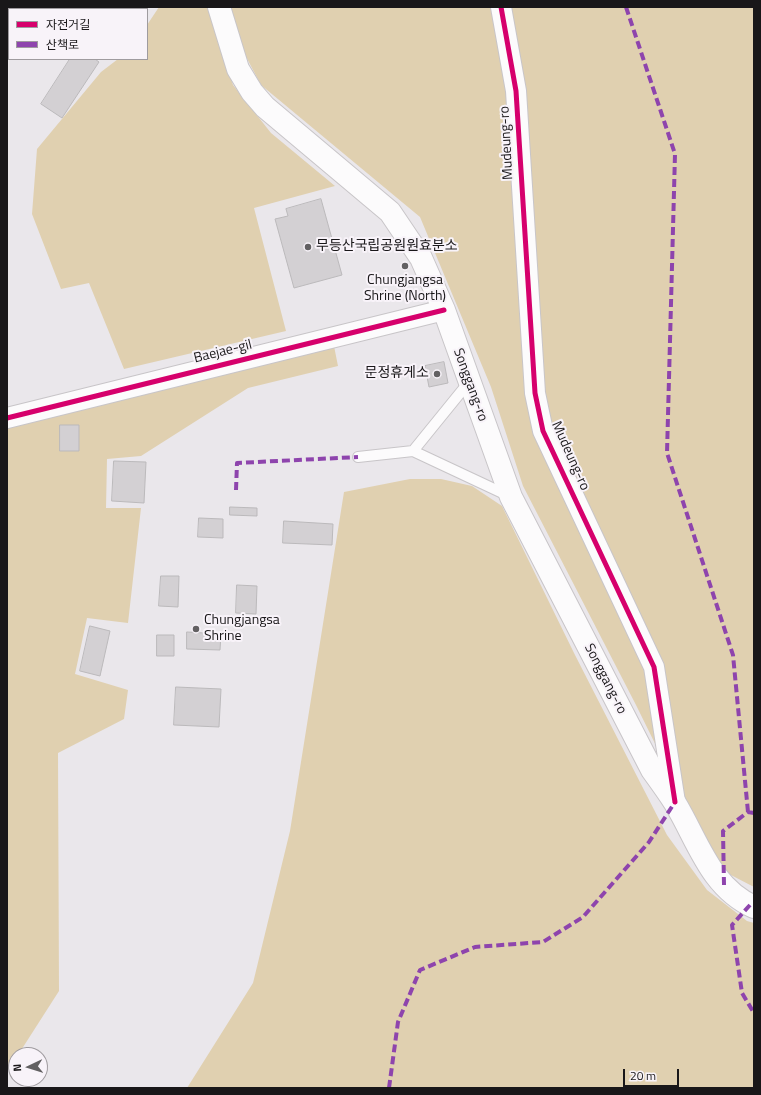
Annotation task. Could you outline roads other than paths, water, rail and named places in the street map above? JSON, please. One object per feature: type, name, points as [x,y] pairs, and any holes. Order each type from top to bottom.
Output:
[{"type":"main road","name":"Songgang-ro","points":[[219,7],[238,69],[252,92],[265,107],[390,212],[421,258],[444,310],[511,497],[652,770],[675,802]]},
{"type":"main road","name":"Mudeung-ro","points":[[675,802],[712,873],[724,885],[754,907]]},
{"type":"street","name":"Mudeung-ro","points":[[501,7],[516,91],[524,244],[535,393],[544,431],[654,667],[675,802]]},
{"type":"street","name":"Baejae-gil","points":[[7,418],[444,310]]},
{"type":"lane","points":[[413,451],[469,382]]},
{"type":"lane","points":[[358,457],[413,451],[511,497]]},
{"type":"place","name":"무등산국립공원원효분소","points":[[308,247]]},
{"type":"place","name":"Chungjangsa Shrine (North)","points":[[405,266]]},
{"type":"place","name":"문정휴게소","points":[[437,374]]},
{"type":"place","name":"Chungjangsa Shrine","points":[[196,629]]}]
